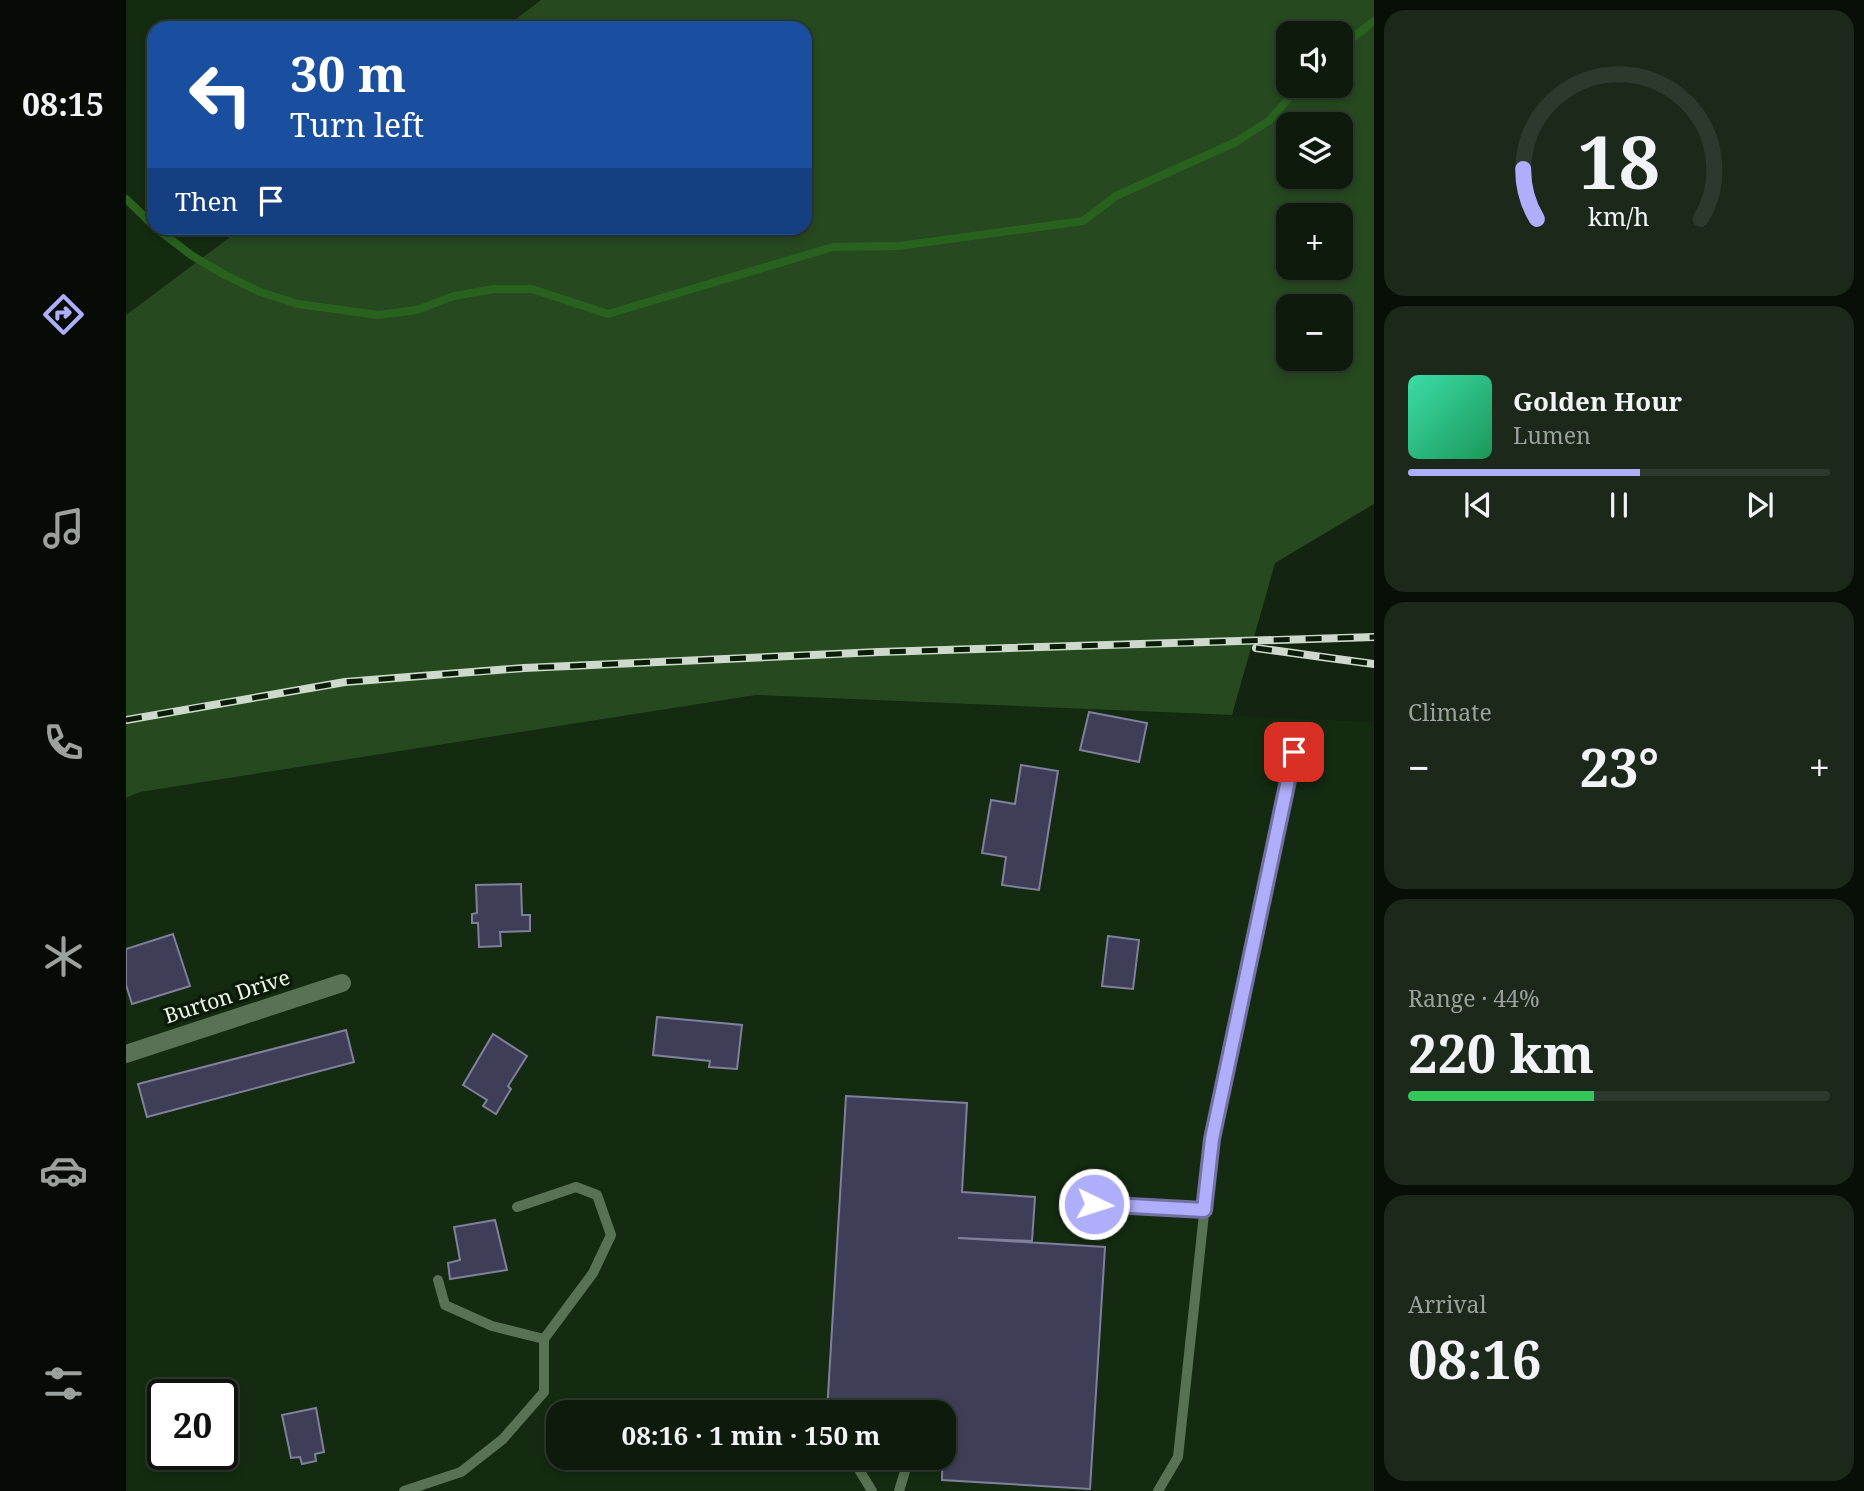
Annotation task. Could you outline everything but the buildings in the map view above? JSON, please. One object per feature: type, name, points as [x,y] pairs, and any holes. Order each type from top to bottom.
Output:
[{"type":"street","name":"Burton Drive","points":[[126,1054],[342,983]]},
{"type":"lane","points":[[1158,1491],[1178,1457],[1212,1139],[1294,752]]},
{"type":"lane","points":[[404,1491],[461,1472],[503,1439],[544,1392],[544,1339],[593,1273],[611,1235],[597,1195],[576,1187],[517,1207]]},
{"type":"lane","points":[[1094,1204],[1204,1210]]},
{"type":"lane","points":[[438,1280],[445,1304],[492,1326],[544,1339]]},
{"type":"lane","points":[[859,1470],[872,1491]]},
{"type":"lane","points":[[900,1491],[906,1470]]},
{"type":"shaded area","points":[[126,0],[541,0],[513,21],[147,21],[147,235],[233,235],[126,315]]},
{"type":"shaded area","points":[[541,0],[1374,0],[1374,504],[1275,563],[1232,715],[756,695],[140,792],[126,798],[126,315],[233,235],[812,235],[812,21],[513,21]]},
{"type":"shaded area","points":[[756,695],[1374,722],[1374,1491],[126,1491],[126,798],[140,792]]},
{"type":"waterway","points":[[1353,38],[1374,21]]},
{"type":"waterway","points":[[165,235],[191,255],[225,275],[260,292],[298,304],[378,315],[417,310],[454,296],[494,289],[532,289],[608,314],[833,247],[899,246],[1083,221],[1116,196],[1236,142],[1270,120],[1289,98]]},
{"type":"waterway","points":[[126,199],[147,219]]},
{"type":"railway","points":[[126,720],[345,682],[524,668],[879,652],[1374,637]]},
{"type":"railway","points":[[1256,648],[1374,664]]},
{"type":"route","points":[[1094,1204],[1204,1210],[1212,1139],[1294,752]]}]
